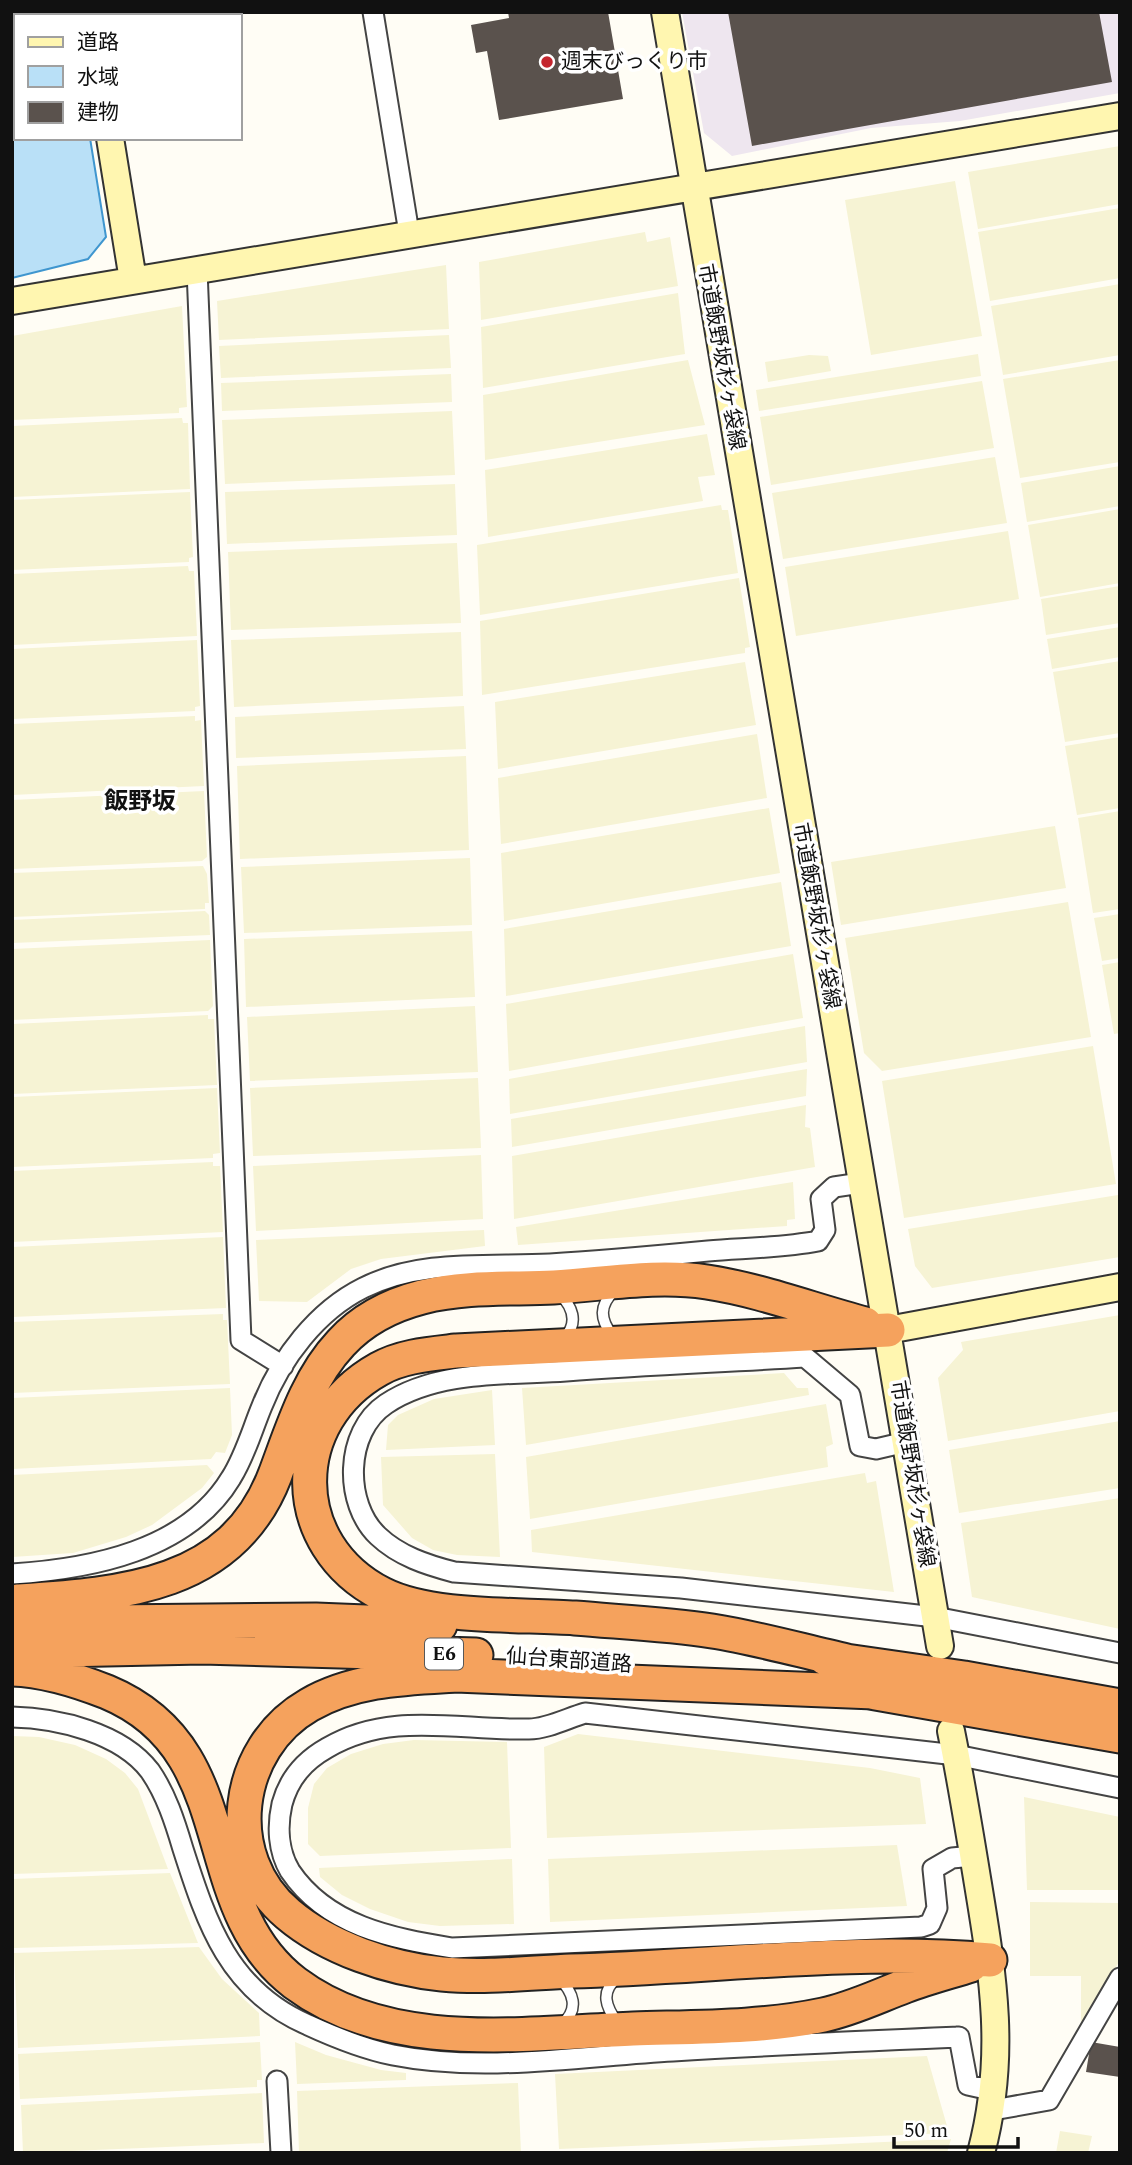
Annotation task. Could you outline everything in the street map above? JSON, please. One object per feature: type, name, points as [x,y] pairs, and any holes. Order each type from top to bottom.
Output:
[{"type":"highway","points":[[12,1602],[117,1592],[165,1579],[206,1562],[241,1534],[269,1491],[315,1379],[329,1357],[361,1324],[397,1305],[434,1294],[674,1279],[719,1284],[888,1330]]},
{"type":"highway","points":[[847,1661],[712,1631],[432,1609],[384,1595],[360,1581],[343,1565],[316,1522],[310,1496],[314,1444],[341,1397],[381,1368],[403,1360],[456,1351],[888,1330]]},
{"type":"highway","name":"仙台東部道路","points":[[12,1623],[304,1620],[478,1626],[712,1644],[847,1661],[1120,1706]]},
{"type":"highway","name":"仙台東部道路","points":[[12,1651],[202,1647],[463,1654],[590,1661],[874,1692],[1120,1736]]},
{"type":"highway","points":[[12,1669],[89,1685],[121,1698],[166,1731],[184,1753],[208,1804],[224,1865],[247,1924],[268,1956],[295,1983],[341,2007],[400,2026],[456,2035],[772,2022],[825,2015],[990,1960]]},
{"type":"highway","points":[[874,1692],[456,1675],[402,1678],[351,1687],[309,1705],[277,1732],[256,1762],[248,1783],[243,1826],[252,1864],[260,1882],[287,1913],[323,1938],[395,1965],[441,1974],[635,1969],[926,1955],[990,1960]]},
{"type":"street","points":[[373,12],[409,233]]},
{"type":"street","name":"市道飯野坂杉ヶ袋線","points":[[665,12],[940,1646]]},
{"type":"street","points":[[12,301],[692,185],[1120,116]]},
{"type":"street","points":[[110,140],[133,280]]},
{"type":"street","points":[[197,270],[242,1340],[283,1366]]},
{"type":"street","points":[[12,1574],[79,1568],[121,1556],[156,1541],[200,1516],[232,1477],[263,1402],[301,1339],[337,1302],[377,1281],[428,1268],[552,1264],[818,1241],[825,1230],[821,1199],[834,1187],[861,1182]]},
{"type":"street","points":[[888,1330],[1120,1287]]},
{"type":"street","points":[[906,1441],[876,1449],[860,1446],[850,1395],[805,1357],[495,1376],[426,1385],[383,1406],[362,1436],[354,1458],[354,1484],[358,1504],[376,1535],[418,1562],[454,1572],[681,1588],[935,1618],[1120,1653]]},
{"type":"street","points":[[973,1856],[952,1858],[940,1862],[933,1869],[937,1908],[930,1924],[921,1927],[452,1948],[408,1941],[358,1926],[325,1908],[304,1891],[288,1867],[278,1832],[286,1792],[297,1771],[338,1741],[382,1726],[421,1724],[533,1729],[586,1713],[954,1743],[1120,1788]]},
{"type":"street","points":[[12,1717],[47,1720],[93,1733],[114,1742],[149,1770],[169,1809],[204,1915],[228,1960],[248,1983],[278,2009],[306,2025],[391,2055],[492,2062],[959,2037],[968,2085],[994,2100],[1048,2100],[1120,1978]]},
{"type":"street","points":[[954,1743],[990,1960],[996,2022],[994,2100],[981,2153]]},
{"type":"street","points":[[278,2081],[281,2153]]},
{"type":"lane","points":[[619,1344],[603,1320],[602,1310],[606,1299],[624,1283]]},
{"type":"lane","points":[[549,1287],[568,1303],[573,1323],[563,1340],[551,1348]]},
{"type":"lane","points":[[626,2029],[610,2012],[606,1993],[611,1983],[635,1969]]},
{"type":"lane","points":[[543,2033],[567,2020],[574,2006],[567,1987],[550,1972]]},
{"type":"shaded area","points":[[682,12],[1120,12],[1120,93],[960,121],[871,128],[732,156],[704,133]]},
{"type":"shaded area","points":[[1120,146],[1120,204],[978,229],[968,172]]},
{"type":"shaded area","points":[[955,181],[982,336],[871,355],[845,200]]},
{"type":"shaded area","points":[[1120,208],[1120,278],[990,301],[978,232]]},
{"type":"shaded area","points":[[645,232],[647,242],[670,237],[678,286],[481,320],[479,262]]},
{"type":"shaded area","points":[[446,265],[449,329],[219,340],[217,301]]},
{"type":"shaded area","points":[[1120,284],[1120,355],[1003,375],[991,306]]},
{"type":"shaded area","points":[[678,293],[685,354],[483,388],[481,327]]},
{"type":"shaded area","points":[[182,306],[187,407],[179,408],[179,413],[12,420],[12,336]]},
{"type":"shaded area","points":[[449,335],[451,368],[221,378],[219,346]]},
{"type":"shaded area","points":[[978,354],[981,376],[759,411],[756,390]]},
{"type":"shaded area","points":[[809,355],[828,356],[831,371],[768,382],[765,362]]},
{"type":"shaded area","points":[[688,360],[705,425],[485,460],[483,395]]},
{"type":"shaded area","points":[[1120,360],[1120,462],[1020,478],[1003,379]]},
{"type":"shaded area","points":[[451,374],[452,402],[222,411],[221,383]]},
{"type":"shaded area","points":[[982,381],[994,448],[771,485],[760,417]]},
{"type":"shaded area","points":[[452,411],[455,475],[225,484],[222,420]]},
{"type":"shaded area","points":[[182,418],[183,423],[188,423],[190,489],[12,497],[12,426]]},
{"type":"shaded area","points":[[707,434],[715,475],[698,477],[703,501],[488,537],[485,470]]},
{"type":"shaded area","points":[[995,457],[1007,523],[783,559],[772,493]]},
{"type":"shaded area","points":[[1120,466],[1120,506],[1027,522],[1021,483]]},
{"type":"shaded area","points":[[455,484],[457,535],[227,544],[225,492]]},
{"type":"shaded area","points":[[190,492],[193,557],[189,558],[189,562],[12,570],[12,500]]},
{"type":"shaded area","points":[[721,505],[722,510],[728,510],[738,573],[480,615],[477,545]]},
{"type":"shaded area","points":[[1120,509],[1120,583],[1040,597],[1028,525]]},
{"type":"shaded area","points":[[1008,531],[1019,599],[796,636],[785,567]]},
{"type":"shaded area","points":[[457,543],[461,623],[231,630],[228,552]]},
{"type":"shaded area","points":[[188,566],[189,571],[194,571],[197,636],[12,645],[12,574]]},
{"type":"shaded area","points":[[739,578],[750,647],[745,648],[745,653],[482,695],[480,621]]},
{"type":"shaded area","points":[[1120,586],[1120,623],[1046,635],[1041,599]]},
{"type":"shaded area","points":[[1120,627],[1120,657],[1052,669],[1047,639]]},
{"type":"shaded area","points":[[461,632],[463,696],[234,707],[231,640]]},
{"type":"shaded area","points":[[197,640],[200,706],[195,707],[195,711],[12,719],[12,649]]},
{"type":"shaded area","points":[[1120,661],[1120,733],[1065,742],[1053,672]]},
{"type":"shaded area","points":[[745,662],[756,725],[498,769],[495,702]]},
{"type":"shaded area","points":[[464,706],[466,749],[236,758],[235,717]]},
{"type":"shaded area","points":[[195,716],[195,721],[201,720],[204,786],[12,795],[12,724]]},
{"type":"shaded area","points":[[757,734],[767,798],[501,844],[498,778]]},
{"type":"shaded area","points":[[1120,737],[1120,808],[1077,815],[1065,746]]},
{"type":"shaded area","points":[[466,756],[469,850],[240,859],[237,766]]},
{"type":"shaded area","points":[[204,791],[207,857],[202,861],[12,869],[12,800]]},
{"type":"shaded area","points":[[769,808],[780,873],[504,921],[501,853]]},
{"type":"shaded area","points":[[1120,811],[1120,909],[1093,913],[1078,818]]},
{"type":"shaded area","points":[[1055,826],[1066,888],[841,925],[831,862]]},
{"type":"shaded area","points":[[470,858],[472,925],[244,933],[241,867]]},
{"type":"shaded area","points":[[203,866],[207,874],[209,903],[205,903],[205,909],[12,917],[12,873]]},
{"type":"shaded area","points":[[781,882],[791,946],[506,996],[504,929]]},
{"type":"shaded area","points":[[1068,902],[1091,1037],[882,1071],[864,1053],[845,938]]},
{"type":"shaded area","points":[[205,911],[209,915],[210,935],[12,943],[12,920]]},
{"type":"shaded area","points":[[1120,914],[1120,958],[1102,961],[1094,918]]},
{"type":"shaded area","points":[[472,931],[475,997],[246,1007],[244,939]]},
{"type":"shaded area","points":[[210,940],[213,1006],[208,1011],[12,1020],[12,949]]},
{"type":"shaded area","points":[[793,954],[803,1018],[509,1071],[506,1004]]},
{"type":"shaded area","points":[[1120,962],[1120,1033],[1114,1034],[1102,965]]},
{"type":"shaded area","points":[[475,1006],[478,1072],[250,1081],[247,1017]]},
{"type":"shaded area","points":[[208,1015],[208,1019],[214,1019],[217,1085],[12,1094],[12,1024]]},
{"type":"shaded area","points":[[805,1026],[807,1062],[510,1114],[509,1079]]},
{"type":"shaded area","points":[[1093,1046],[1116,1184],[904,1218],[882,1081]]},
{"type":"shaded area","points":[[807,1069],[806,1096],[512,1147],[511,1119]]},
{"type":"shaded area","points":[[478,1078],[481,1148],[253,1156],[250,1088]]},
{"type":"shaded area","points":[[217,1088],[220,1153],[213,1154],[213,1158],[12,1167],[12,1097]]},
{"type":"shaded area","points":[[806,1105],[805,1127],[810,1128],[815,1167],[514,1219],[512,1156]]},
{"type":"shaded area","points":[[481,1155],[483,1219],[256,1231],[253,1166]]},
{"type":"shaded area","points":[[213,1162],[213,1166],[220,1166],[223,1232],[12,1242],[12,1171]]},
{"type":"shaded area","points":[[793,1182],[795,1219],[787,1220],[787,1226],[518,1245],[516,1227]]},
{"type":"shaded area","points":[[1118,1195],[1120,1257],[932,1288],[915,1266],[908,1229]]},
{"type":"shaded area","points":[[484,1230],[485,1246],[381,1259],[351,1269],[307,1302],[259,1301],[256,1240]]},
{"type":"shaded area","points":[[223,1237],[226,1308],[12,1317],[12,1247]]},
{"type":"shaded area","points":[[223,1314],[223,1320],[227,1320],[230,1384],[12,1393],[12,1322]]},
{"type":"shaded area","points":[[1120,1315],[1120,1411],[948,1441],[938,1378],[963,1350],[961,1342]]},
{"type":"shaded area","points":[[784,1373],[797,1388],[808,1388],[809,1395],[526,1445],[522,1388]]},
{"type":"shaded area","points":[[230,1388],[232,1435],[225,1453],[216,1452],[211,1459],[12,1469],[12,1398]]},
{"type":"shaded area","points":[[492,1390],[495,1445],[386,1450],[388,1425],[398,1415],[434,1399]]},
{"type":"shaded area","points":[[826,1404],[833,1444],[826,1447],[828,1467],[530,1519],[526,1457]]},
{"type":"shaded area","points":[[1120,1421],[1120,1488],[959,1513],[949,1450]]},
{"type":"shaded area","points":[[495,1454],[500,1557],[457,1555],[433,1550],[412,1538],[383,1505],[381,1457]]},
{"type":"shaded area","points":[[207,1465],[214,1473],[202,1488],[152,1525],[126,1537],[73,1553],[12,1557],[12,1475]]},
{"type":"shaded area","points":[[865,1473],[867,1483],[876,1481],[894,1592],[532,1552],[531,1530]]},
{"type":"shaded area","points":[[1120,1498],[1120,1629],[972,1597],[961,1523]]},
{"type":"shaded area","points":[[578,1734],[870,1768],[920,1778],[926,1824],[547,1838],[544,1747]]},
{"type":"shaded area","points":[[12,1736],[39,1737],[75,1745],[106,1759],[125,1773],[138,1789],[168,1869],[12,1874]]},
{"type":"shaded area","points":[[414,1740],[507,1742],[511,1848],[320,1856],[308,1844],[308,1808],[314,1784],[327,1768],[351,1754],[383,1744]]},
{"type":"shaded area","points":[[1024,1797],[1120,1817],[1120,1890],[1027,1890]]},
{"type":"shaded area","points":[[897,1845],[907,1906],[550,1922],[548,1859]]},
{"type":"shaded area","points":[[512,1859],[514,1924],[440,1926],[408,1922],[370,1909],[342,1895],[320,1877],[319,1868]]},
{"type":"shaded area","points":[[170,1873],[198,1943],[14,1948],[12,1879]]},
{"type":"shaded area","points":[[1030,1902],[1120,1903],[1120,1960],[1081,2027],[1081,1976],[1030,1976]]},
{"type":"shaded area","points":[[199,1947],[222,1979],[259,2013],[260,2036],[18,2048],[14,1953]]},
{"type":"shaded area","points":[[260,2042],[262,2080],[257,2080],[257,2087],[20,2099],[18,2054]]},
{"type":"shaded area","points":[[295,2042],[326,2055],[381,2070],[406,2073],[406,2080],[297,2084]]},
{"type":"shaded area","points":[[927,2056],[949,2133],[559,2149],[555,2074]]},
{"type":"shaded area","points":[[518,2083],[521,2153],[299,2153],[297,2091]]},
{"type":"shaded area","points":[[262,2093],[264,2143],[23,2153],[21,2105]]},
{"type":"shaded area","points":[[1060,2131],[1092,2136],[1088,2153],[1056,2153]]},
{"type":"shaded area","points":[[951,2139],[947,2153],[638,2153]]},
{"type":"water","points":[[12,122],[14,140],[90,140],[106,237],[88,259],[12,278]]},
{"type":"building","points":[[508,12],[608,12],[623,99],[499,120],[487,51],[476,53],[471,25],[509,18]]},
{"type":"building","points":[[728,12],[1099,12],[1112,82],[752,146]]},
{"type":"building","points":[[1091,2042],[1120,2047],[1120,2077],[1086,2072]]},
{"type":"place","name":"週末びっくり市","points":[[547,62]]},
{"type":"district","name":"飯野坂","points":[[140,802]]}]
